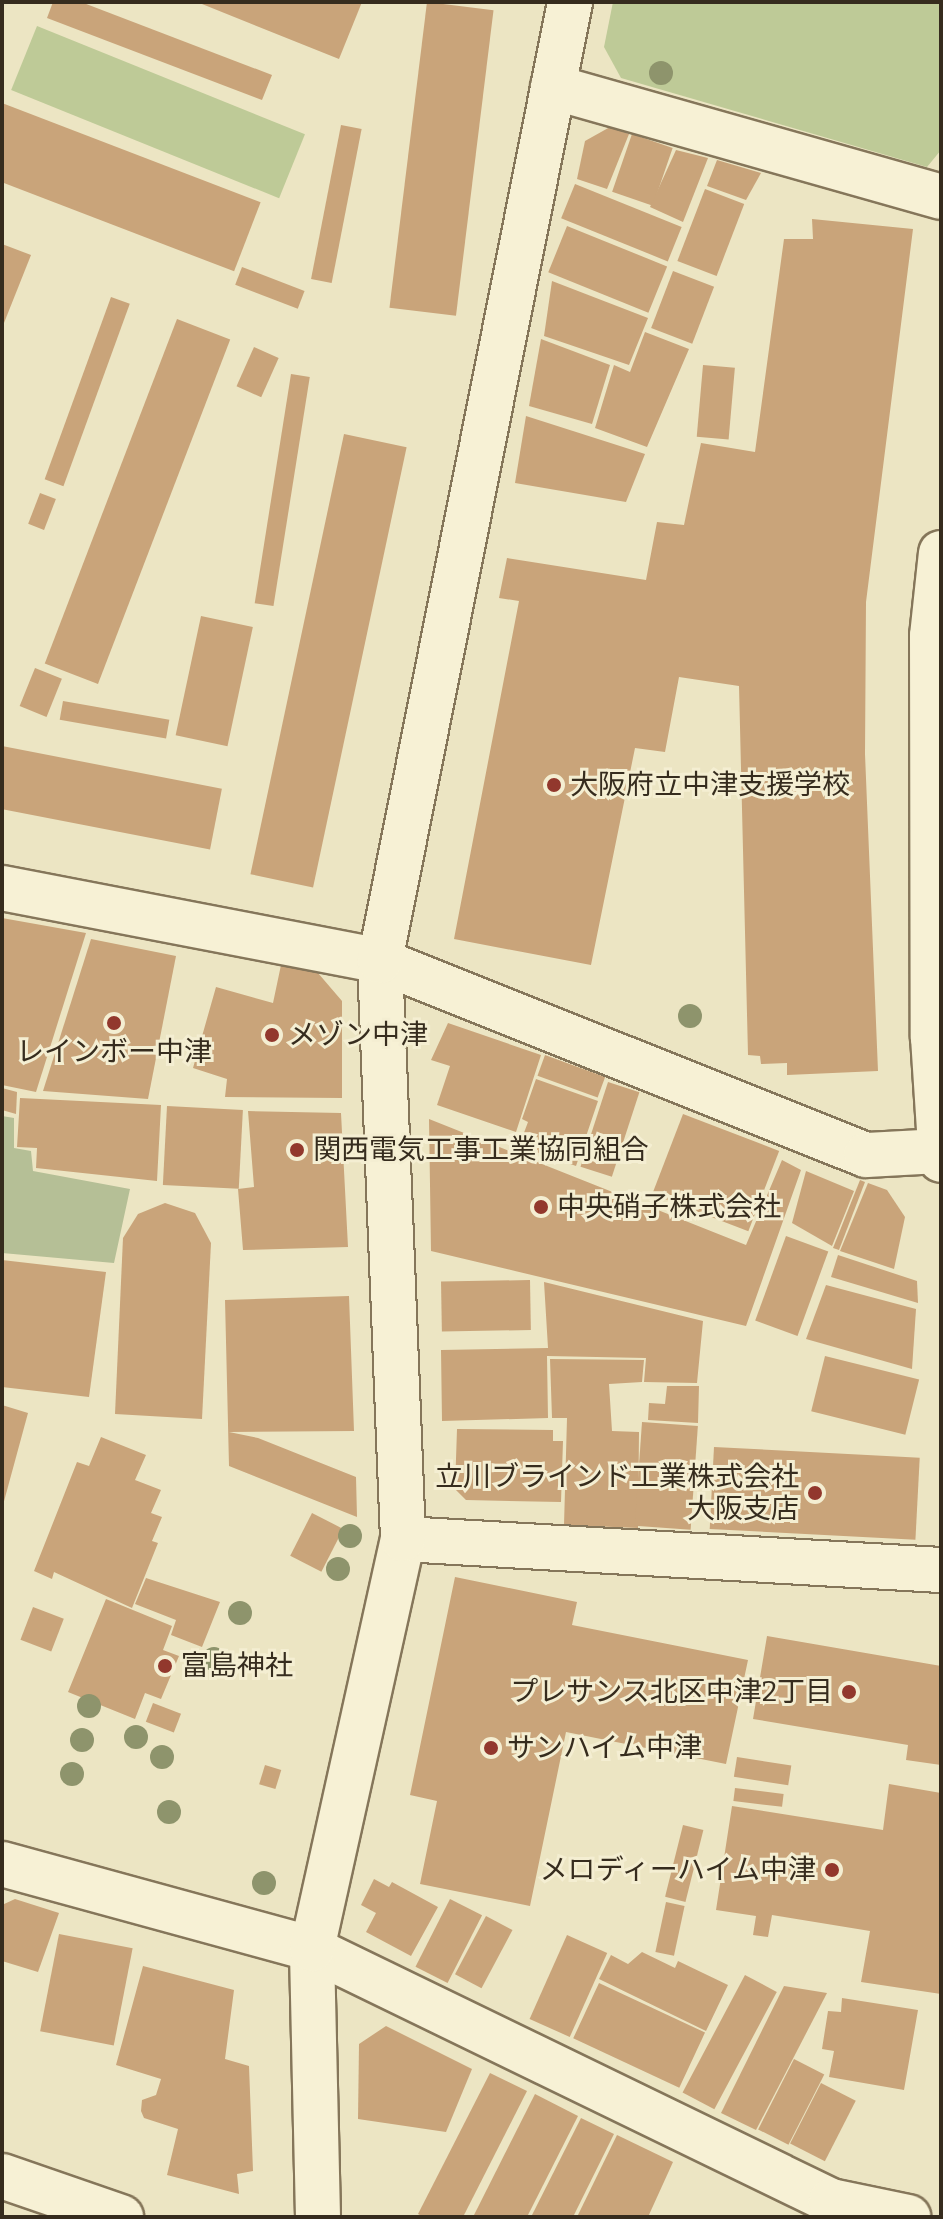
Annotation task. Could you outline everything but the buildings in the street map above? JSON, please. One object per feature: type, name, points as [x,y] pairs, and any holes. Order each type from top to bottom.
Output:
[{"type":"street","points":[[318,2217],[312,1949],[403,1539],[380,961],[570,2]]},
{"type":"street","points":[[553,87],[941,197]]},
{"type":"street","points":[[2,888],[380,961],[866,1155],[940,1155],[933,1037],[932,636],[941,553]]},
{"type":"street","points":[[403,1539],[941,1570]]},
{"type":"street","points":[[2,1864],[312,1949],[831,2201],[908,2217]]},
{"type":"street","points":[[2,2176],[121,2217]]},
{"type":"green space","points":[[613,2],[941,2],[941,150],[927,167],[621,78],[604,47]]},
{"type":"green space","points":[[37,26],[305,134],[279,198],[11,90]]},
{"type":"green space","points":[[2,1116],[14,1118],[14,1148],[31,1151],[33,1171],[130,1189],[114,1263],[2,1253]]},
{"type":"place","name":"大阪府立中津支援学校","points":[[554,785]]},
{"type":"place","name":"レインボー中津","points":[[114,1023]]},
{"type":"place","name":"メゾン中津","points":[[272,1035]]},
{"type":"place","name":"関西電気工事工業協同組合","points":[[297,1150]]},
{"type":"place","name":"中央硝子株式会社","points":[[541,1207]]},
{"type":"place","name":"立川ブラインド工業株式会社 大阪支店","points":[[815,1493]]},
{"type":"place","name":"富島神社","points":[[165,1666]]},
{"type":"place","name":"プレサンス北区中津2丁目","points":[[849,1692]]},
{"type":"place","name":"サンハイム中津","points":[[491,1748]]},
{"type":"place","name":"メロディーハイム中津","points":[[832,1870]]}]
